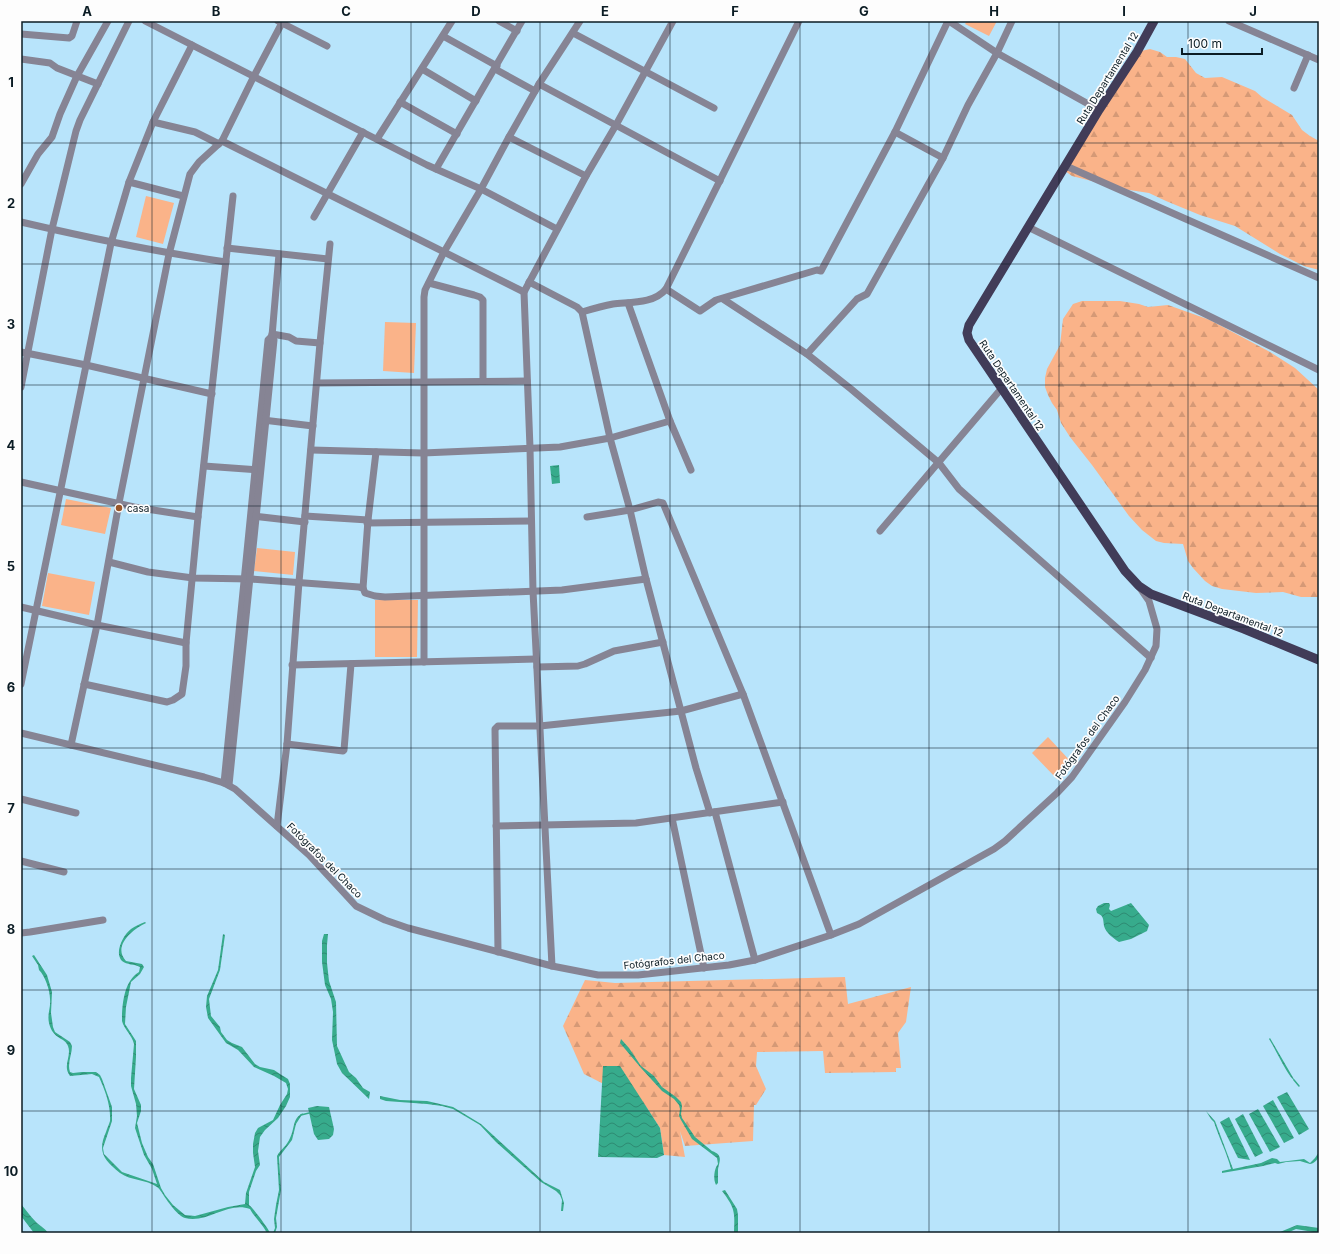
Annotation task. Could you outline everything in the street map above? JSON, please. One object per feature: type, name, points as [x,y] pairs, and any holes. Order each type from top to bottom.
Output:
[{"type":"main road","name":"Ruta Departamental 12","points":[[1154,21],[1137,52],[1099,110],[969,325],[967,333],[969,340],[1001,389],[1125,571],[1139,586],[1151,594],[1244,629],[1319,660]]},
{"type":"street","points":[[21,34],[69,38],[72,36],[77,21]]},
{"type":"street","points":[[21,184],[38,154],[52,137],[60,114],[77,76],[108,21]]},
{"type":"street","points":[[21,387],[24,352],[76,131],[129,21]]},
{"type":"street","points":[[145,21],[436,169],[481,189],[557,229]]},
{"type":"street","points":[[377,139],[452,21]]},
{"type":"street","points":[[499,21],[517,31]]},
{"type":"street","points":[[436,169],[522,21]]},
{"type":"street","points":[[424,662],[423,453],[425,290],[444,252],[539,84],[580,21]]},
{"type":"street","points":[[552,966],[533,591],[530,448],[524,292],[586,176],[673,21]]},
{"type":"street","points":[[666,289],[700,311],[716,300],[817,270],[821,271],[895,132],[949,21],[997,53],[1099,110]]},
{"type":"street","points":[[807,354],[857,299],[867,294],[943,158],[1012,21]]},
{"type":"street","points":[[1229,21],[1319,60]]},
{"type":"street","points":[[71,745],[97,625],[119,503],[169,254],[190,174],[199,162],[220,143],[281,22],[327,46]]},
{"type":"street","points":[[582,312],[612,305],[653,299],[662,294],[666,289],[720,181],[796,22]]},
{"type":"street","points":[[573,33],[714,108]]},
{"type":"street","points":[[443,36],[535,91]]},
{"type":"street","points":[[21,684],[111,243],[128,182],[153,122],[192,45]]},
{"type":"street","points":[[1294,88],[1308,55]]},
{"type":"street","points":[[21,60],[50,63],[57,68],[98,84]]},
{"type":"street","points":[[422,69],[476,100]]},
{"type":"street","points":[[539,84],[720,181]]},
{"type":"street","points":[[400,102],[457,134]]},
{"type":"street","points":[[153,122],[195,132],[220,143],[328,194],[524,292]]},
{"type":"street","points":[[314,217],[363,132]]},
{"type":"street","points":[[895,132],[943,158]]},
{"type":"street","points":[[509,137],[586,176]]},
{"type":"street","points":[[1066,166],[1319,278]]},
{"type":"street","points":[[128,182],[184,196]]},
{"type":"street","points":[[84,684],[167,702],[182,694],[183,691],[198,517],[233,196]]},
{"type":"street","points":[[21,222],[111,243],[169,254],[226,262]]},
{"type":"street","points":[[1028,227],[1319,370]]},
{"type":"street","points":[[277,826],[287,744],[299,582],[330,244]]},
{"type":"street","points":[[227,248],[328,259]]},
{"type":"street","points":[[226,784],[264,420],[268,340],[272,335],[279,254]]},
{"type":"street","points":[[529,282],[577,306],[582,312],[610,438],[630,510],[646,579],[682,711],[755,960]]},
{"type":"street","points":[[429,283],[474,295],[483,300],[483,381]]},
{"type":"street","points":[[723,299],[807,354],[857,393],[939,463],[959,489],[1151,658]]},
{"type":"street","points":[[628,303],[670,420],[691,470]]},
{"type":"street","points":[[272,335],[289,337],[296,341],[320,344]]},
{"type":"street","points":[[24,352],[212,394]]},
{"type":"street","points":[[317,383],[527,381]]},
{"type":"street","points":[[880,531],[1001,389]]},
{"type":"street","points":[[264,420],[313,426]]},
{"type":"street","points":[[311,450],[423,453],[560,447],[610,438],[670,420]]},
{"type":"street","points":[[376,452],[362,588],[365,593],[375,596],[409,596],[423,594],[533,591],[590,587],[646,579]]},
{"type":"street","points":[[204,466],[258,470]]},
{"type":"street","points":[[21,482],[151,510],[198,517]]},
{"type":"street","points":[[587,517],[630,510],[658,502],[663,503],[743,694],[832,934]]},
{"type":"street","points":[[253,516],[368,522],[423,523],[531,521]]},
{"type":"street","points":[[109,562],[148,572],[193,578],[299,582],[362,588]]},
{"type":"street","name":"Fotógrafos del Chaco","points":[[21,733],[226,784],[277,826],[309,856],[356,906],[385,920],[408,928],[552,966],[598,975],[638,975],[704,968],[755,960],[859,924],[994,849],[1005,841],[1057,793],[1072,777],[1125,702],[1151,658],[1156,646],[1157,629],[1149,601],[1139,586]]},
{"type":"street","points":[[21,607],[97,625],[186,643]]},
{"type":"street","points":[[537,667],[578,666],[614,651],[663,642]]},
{"type":"street","points":[[292,665],[536,659]]},
{"type":"street","points":[[287,744],[344,750],[351,664]]},
{"type":"street","points":[[498,952],[495,729],[498,726],[540,726],[682,711],[743,694]]},
{"type":"street","points":[[21,800],[76,813]]},
{"type":"street","points":[[496,826],[636,823],[783,802]]},
{"type":"street","points":[[672,818],[704,968]]},
{"type":"street","points":[[21,861],[64,872]]},
{"type":"street","points":[[21,932],[30,932],[103,920]]},
{"type":"green space","points":[[967,21],[997,21],[989,36],[965,24]]},
{"type":"green space","points":[[1150,49],[1160,52],[1167,57],[1185,59],[1196,73],[1205,78],[1222,77],[1255,91],[1262,97],[1292,115],[1302,130],[1319,141],[1319,270],[1304,266],[1280,254],[1235,226],[1200,215],[1149,193],[1123,189],[1072,176],[1065,171],[1141,51]]},
{"type":"green space","points":[[146,196],[174,203],[163,244],[136,237]]},
{"type":"green space","points":[[1082,301],[1120,301],[1148,307],[1168,305],[1210,320],[1270,352],[1295,368],[1319,390],[1319,597],[1301,597],[1283,592],[1256,593],[1222,589],[1212,586],[1205,581],[1188,561],[1183,544],[1156,541],[1142,530],[1129,516],[1070,437],[1061,423],[1057,410],[1045,387],[1047,369],[1060,345],[1063,319],[1073,304]]},
{"type":"green space","points":[[385,322],[416,323],[414,373],[383,371]]},
{"type":"green space","points":[[66,499],[111,508],[105,534],[61,525]]},
{"type":"green space","points":[[257,548],[295,552],[293,575],[254,571]]},
{"type":"green space","points":[[48,573],[95,582],[89,615],[42,606]]},
{"type":"green space","points":[[375,600],[418,600],[417,657],[375,657]]},
{"type":"green space","points":[[1048,737],[1073,764],[1057,779],[1032,753]]},
{"type":"green space","points":[[845,977],[848,1004],[911,987],[906,1022],[898,1033],[901,1068],[896,1068],[896,1072],[825,1073],[823,1051],[757,1052],[756,1066],[766,1089],[756,1105],[754,1105],[753,1141],[685,1146],[680,1131],[685,1157],[664,1155],[660,1128],[645,1105],[584,1074],[563,1026],[585,980],[615,983]]},
{"type":"water","points":[[559,465],[560,483],[552,484],[550,466]]},
{"type":"water","points":[[1104,903],[1109,903],[1109,909],[1111,911],[1131,903],[1149,925],[1147,931],[1131,939],[1119,942],[1106,931],[1102,917],[1097,913],[1096,909],[1098,906]]},
{"type":"water","points":[[145,922],[146,923],[135,929],[130,934],[121,950],[126,961],[142,964],[144,967],[140,974],[131,982],[126,1007],[125,1024],[136,1041],[134,1089],[141,1105],[141,1111],[137,1123],[142,1143],[153,1164],[161,1188],[165,1195],[173,1205],[185,1215],[195,1216],[245,1204],[246,1193],[255,1167],[253,1144],[255,1133],[258,1128],[273,1120],[287,1094],[288,1089],[286,1083],[254,1067],[238,1050],[226,1043],[208,1018],[206,1007],[207,996],[218,970],[223,934],[225,935],[220,970],[209,999],[211,1016],[220,1027],[221,1032],[227,1040],[242,1047],[255,1064],[260,1067],[274,1070],[288,1079],[290,1084],[290,1097],[286,1106],[278,1118],[260,1137],[258,1151],[260,1165],[256,1171],[249,1192],[249,1205],[270,1233],[267,1233],[250,1209],[242,1207],[226,1210],[201,1218],[193,1219],[182,1217],[168,1202],[160,1190],[153,1184],[124,1176],[120,1173],[106,1160],[102,1150],[103,1139],[110,1121],[110,1110],[99,1077],[92,1074],[70,1076],[68,1072],[68,1046],[53,1032],[49,1023],[49,992],[47,983],[32,956],[34,955],[47,975],[52,992],[51,1013],[55,1032],[70,1042],[72,1046],[69,1065],[70,1072],[96,1072],[100,1075],[112,1107],[112,1121],[103,1148],[104,1154],[122,1172],[157,1184],[152,1169],[144,1155],[135,1128],[137,1116],[136,1104],[131,1086],[134,1044],[122,1021],[123,1000],[127,987],[134,976],[139,972],[140,967],[122,961],[119,953],[120,944],[125,935],[131,929]]},
{"type":"water","points":[[324,934],[328,934],[327,963],[329,981],[336,1002],[337,1046],[349,1072],[356,1078],[363,1088],[370,1092],[369,1099],[342,1073],[337,1064],[332,1040],[333,1012],[331,999],[325,985],[322,962],[322,941]]},
{"type":"water","points":[[1270,1038],[1295,1081],[1285,1068],[1269,1039]]},
{"type":"water","points":[[621,1039],[641,1066],[654,1076],[662,1087],[681,1102],[682,1118],[695,1137],[718,1155],[720,1162],[718,1170],[718,1183],[716,1185],[714,1177],[718,1164],[717,1158],[692,1139],[679,1116],[679,1105],[674,1099],[662,1091],[641,1068],[620,1043]]},
{"type":"water","points":[[603,1066],[620,1066],[660,1128],[664,1155],[657,1158],[598,1157]]},
{"type":"water","points":[[1287,1092],[1309,1129],[1299,1135],[1277,1097]]},
{"type":"water","points":[[380,1096],[400,1100],[427,1101],[453,1107],[481,1124],[544,1182],[560,1190],[564,1203],[563,1211],[561,1211],[562,1200],[560,1195],[541,1182],[496,1142],[480,1125],[453,1109],[427,1104],[386,1101],[380,1099]]},
{"type":"water","points":[[1273,1100],[1294,1138],[1284,1143],[1263,1106]]},
{"type":"water","points":[[317,1106],[329,1107],[334,1129],[333,1135],[329,1139],[318,1140],[314,1134],[308,1108]]},
{"type":"water","points":[[1258,1109],[1280,1147],[1270,1152],[1249,1114]]},
{"type":"water","points":[[1206,1111],[1215,1121],[1233,1169],[1261,1163],[1272,1158],[1277,1159],[1280,1162],[1304,1159],[1310,1163],[1319,1152],[1318,1158],[1314,1163],[1310,1164],[1300,1161],[1278,1164],[1275,1163],[1222,1173],[1222,1171],[1231,1169],[1214,1122]]},
{"type":"water","points":[[303,1113],[296,1124],[292,1140],[279,1157],[281,1190],[276,1218],[277,1227],[275,1233],[273,1233],[275,1228],[274,1219],[279,1190],[277,1156],[289,1141],[295,1121],[299,1115]]},
{"type":"water","points":[[1243,1114],[1263,1153],[1255,1157],[1235,1119]]},
{"type":"water","points":[[1229,1117],[1250,1160],[1238,1158],[1220,1122]]},
{"type":"water","points":[[725,1190],[737,1209],[738,1233],[734,1233],[733,1210],[730,1202],[722,1191]]},
{"type":"water","points":[[21,1204],[34,1220],[48,1233],[34,1233],[21,1216]]},
{"type":"water","points":[[1297,1225],[1319,1228],[1319,1233],[1296,1229],[1287,1233],[1271,1233],[1280,1232]]},
{"type":"waterway","points":[[1294,1080],[1299,1086]]},
{"type":"waterway","points":[[301,1115],[309,1113]]},
{"type":"place","name":"casa","points":[[119,508]]}]
